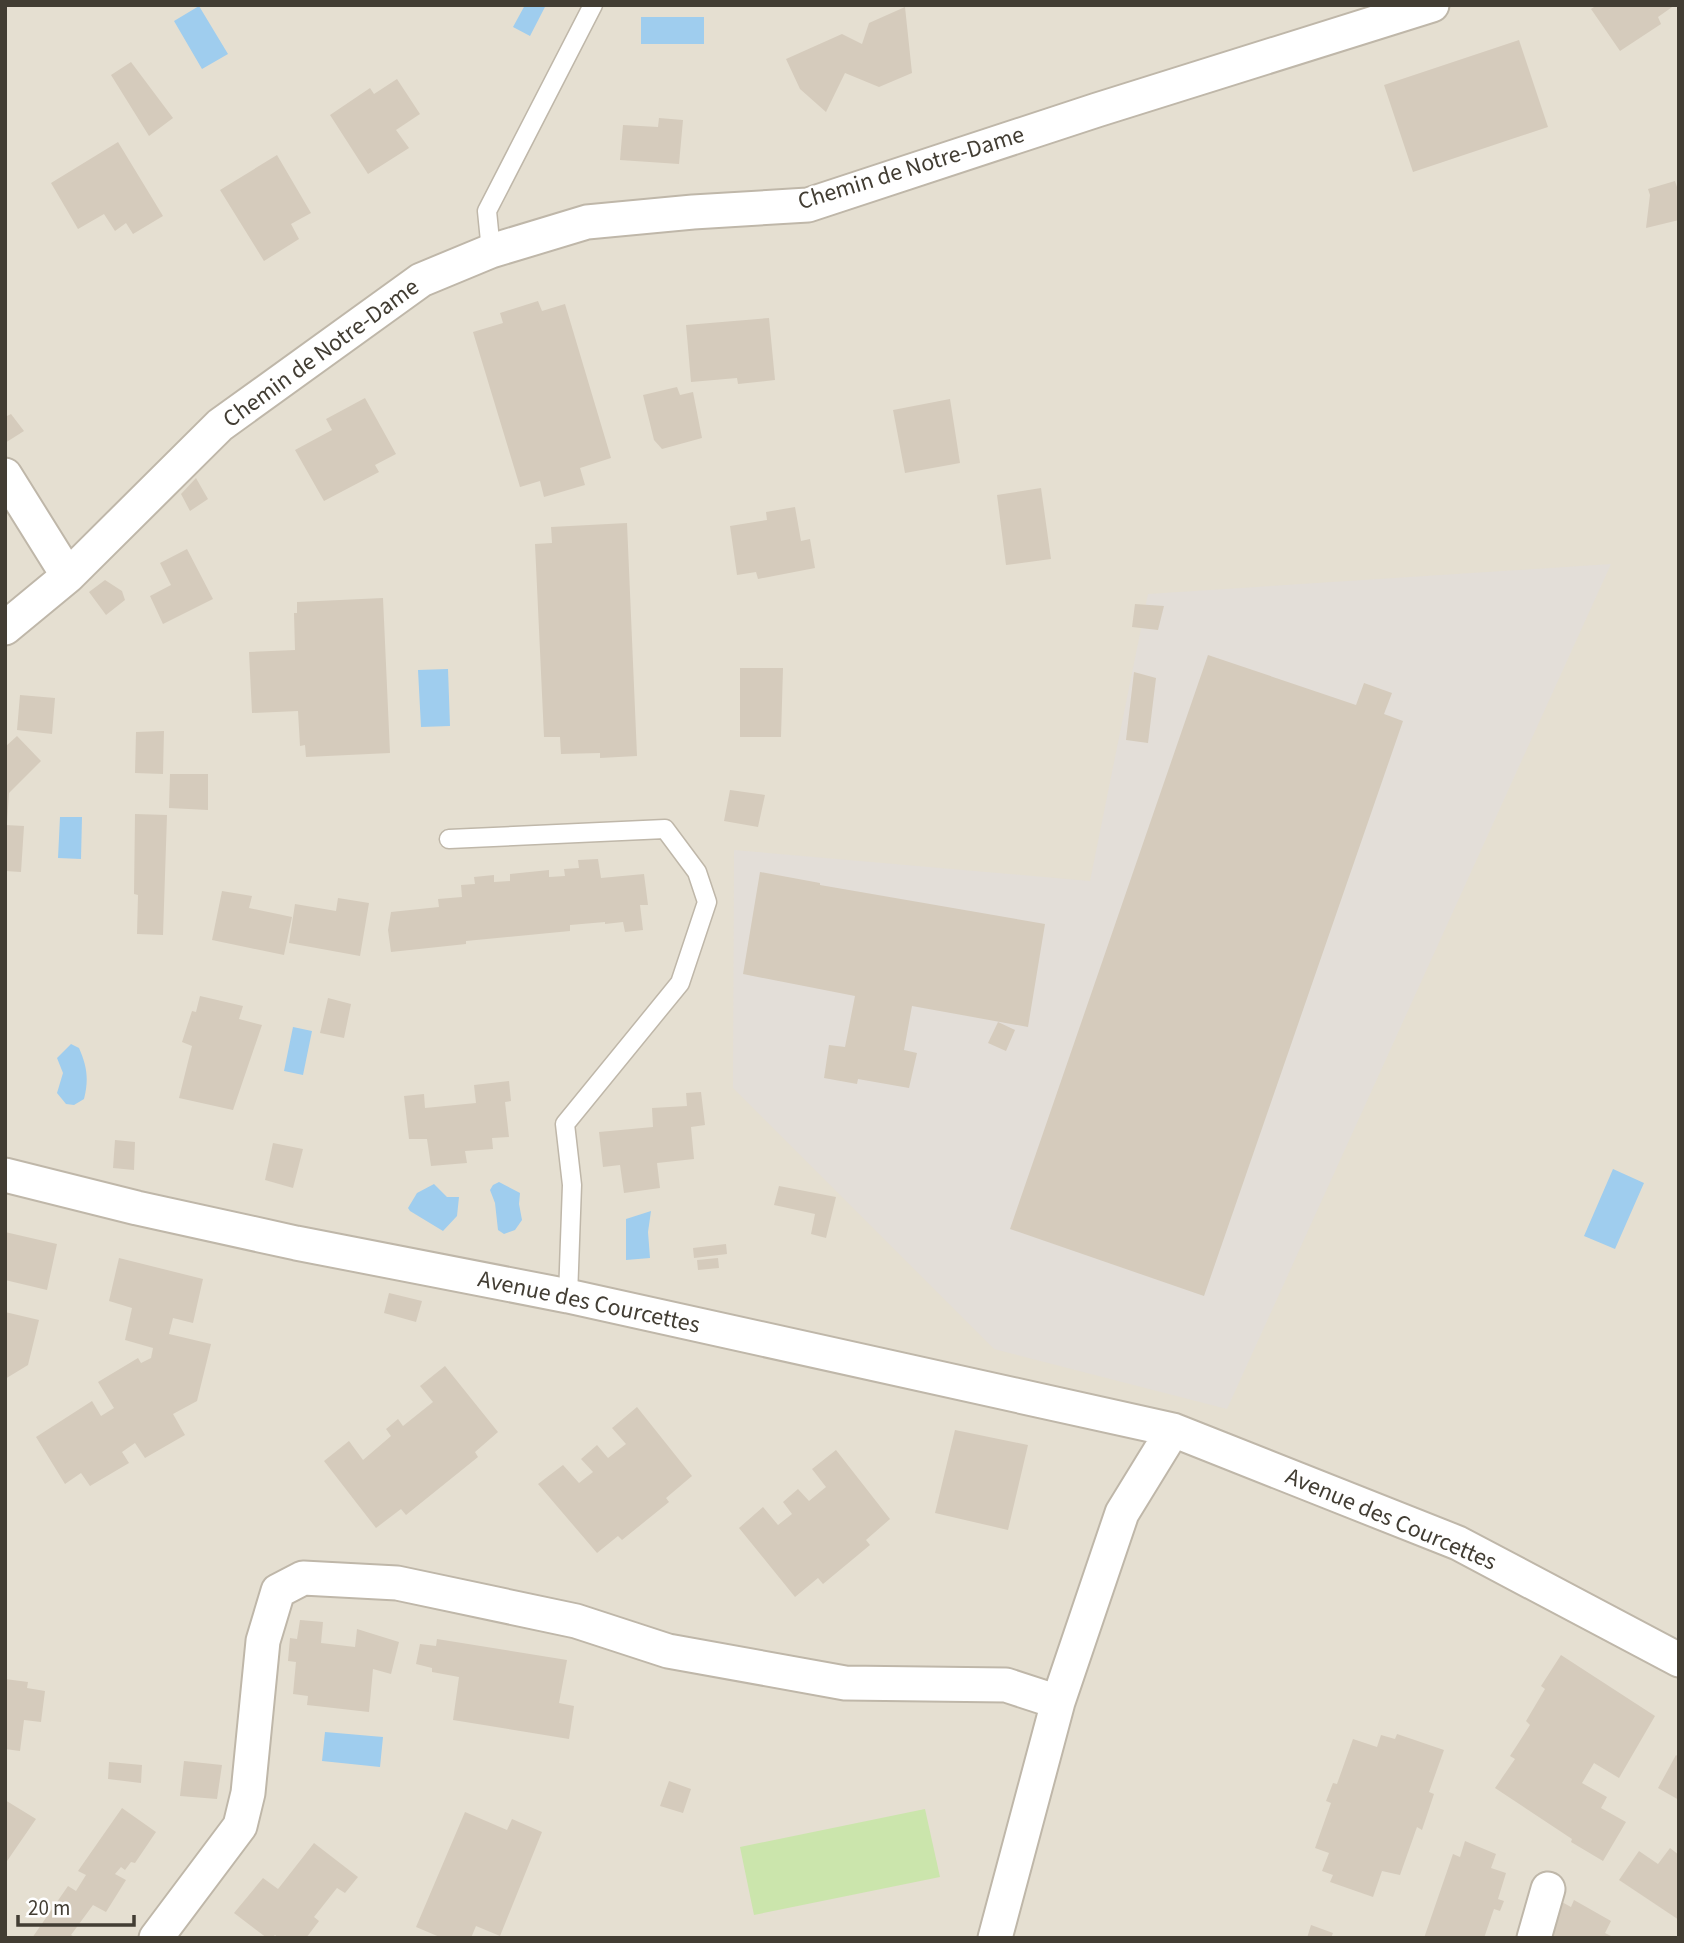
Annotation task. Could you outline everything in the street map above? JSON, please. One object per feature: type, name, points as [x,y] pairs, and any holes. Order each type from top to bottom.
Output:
[{"type":"street","name":"Chemin de Notre-Dame","points":[[5,628],[68,576],[219,425],[421,280],[491,251],[587,222],[808,205],[1097,110],[1432,5]]},
{"type":"street","points":[[5,475],[68,576]]},
{"type":"street","name":"Avenue des Courcettes","points":[[5,1175],[296,1243],[568,1296],[1173,1430],[1458,1543],[1679,1660]]},
{"type":"street","points":[[995,1938],[1058,1702],[1122,1514],[1173,1430]]},
{"type":"street","points":[[156,1938],[240,1826],[253,1755],[263,1641],[278,1591],[303,1578],[397,1583],[576,1621],[668,1651],[845,1683],[1006,1685],[1058,1702]]},
{"type":"street","points":[[1534,1938],[1548,1889]]},
{"type":"lane","points":[[491,251],[487,211],[593,5]]},
{"type":"lane","points":[[449,839],[666,829],[697,872],[707,902],[680,983],[565,1124],[572,1185],[568,1296]]},
{"type":"shaded area","points":[[5,5],[1679,5],[1679,1938],[5,1938]]},
{"type":"shaded area","points":[[1611,564],[1227,1409],[994,1349],[733,1088],[734,850],[1090,881],[1148,594]]},
{"type":"green space","points":[[925,1809],[940,1877],[754,1915],[740,1847]]},
{"type":"water","points":[[525,5],[546,5],[530,36],[513,27]]},
{"type":"water","points":[[199,6],[228,54],[202,69],[174,21]]},
{"type":"water","points":[[641,17],[704,17],[704,44],[641,44]]},
{"type":"water","points":[[448,669],[450,726],[421,727],[418,670]]},
{"type":"water","points":[[60,817],[82,817],[81,859],[58,858]]},
{"type":"water","points":[[293,1027],[312,1031],[303,1075],[284,1071]]},
{"type":"water","points":[[71,1044],[79,1048],[87,1079],[84,1099],[74,1105],[66,1104],[57,1093],[63,1073],[57,1058]]},
{"type":"water","points":[[1613,1169],[1644,1183],[1615,1249],[1584,1236]]},
{"type":"water","points":[[499,1182],[520,1193],[522,1220],[515,1230],[504,1234],[498,1230],[495,1203],[490,1190]]},
{"type":"water","points":[[434,1184],[447,1197],[459,1197],[457,1216],[443,1231],[408,1208],[417,1193]]},
{"type":"water","points":[[651,1211],[648,1232],[650,1258],[626,1260],[626,1219]]},
{"type":"water","points":[[325,1732],[383,1737],[380,1767],[322,1761]]},
{"type":"building","points":[[1597,5],[1675,5],[1658,17],[1661,24],[1620,51],[1591,9]]},
{"type":"building","points":[[905,7],[912,73],[879,87],[845,73],[826,112],[800,89],[786,59],[842,34],[862,44],[869,23]]},
{"type":"building","points":[[1519,40],[1548,127],[1413,172],[1384,85]]},
{"type":"building","points":[[131,62],[173,118],[149,136],[111,75]]},
{"type":"building","points":[[397,79],[420,114],[396,130],[409,148],[368,174],[330,115],[370,88],[374,94]]},
{"type":"building","points":[[659,118],[683,120],[679,164],[620,160],[623,125],[658,127]]},
{"type":"building","points":[[118,142],[163,216],[133,234],[126,223],[115,231],[104,214],[78,229],[51,183]]},
{"type":"building","points":[[277,155],[311,213],[291,224],[299,239],[264,261],[220,190]]},
{"type":"building","points":[[1675,181],[1679,193],[1679,220],[1646,228],[1650,195],[1648,189]]},
{"type":"building","points":[[538,301],[542,311],[565,304],[611,458],[580,468],[585,485],[544,497],[540,481],[520,487],[473,332],[503,323],[500,313]]},
{"type":"building","points":[[769,318],[775,380],[738,384],[737,378],[691,382],[686,325]]},
{"type":"building","points":[[677,387],[680,395],[693,392],[702,438],[662,449],[654,440],[643,395]]},
{"type":"building","points":[[365,398],[396,454],[375,465],[379,472],[324,501],[295,450],[332,430],[326,419]]},
{"type":"building","points":[[950,399],[960,463],[905,473],[893,410]]},
{"type":"building","points":[[11,414],[24,431],[5,443],[5,417]]},
{"type":"building","points":[[196,478],[208,499],[190,511],[181,494]]},
{"type":"building","points":[[1041,488],[1051,559],[1006,565],[997,495]]},
{"type":"building","points":[[795,507],[801,541],[810,539],[815,568],[758,579],[756,572],[737,575],[730,526],[767,520],[766,512]]},
{"type":"building","points":[[627,523],[637,756],[600,758],[600,753],[561,754],[560,737],[544,737],[535,544],[552,543],[551,527]]},
{"type":"building","points":[[187,549],[213,599],[163,624],[150,596],[171,585],[160,563]]},
{"type":"building","points":[[105,580],[122,591],[125,600],[106,615],[89,592]]},
{"type":"building","points":[[383,598],[390,753],[306,757],[305,745],[300,746],[298,711],[252,713],[249,652],[295,650],[294,613],[297,613],[297,602]]},
{"type":"building","points":[[1135,604],[1164,606],[1158,630],[1132,627]]},
{"type":"building","points":[[1208,655],[1356,705],[1364,683],[1392,693],[1384,714],[1403,721],[1204,1296],[1010,1229]]},
{"type":"building","points":[[740,668],[783,668],[781,737],[740,737]]},
{"type":"building","points":[[1134,672],[1156,678],[1148,743],[1126,740]]},
{"type":"building","points":[[20,695],[55,698],[52,734],[17,730]]},
{"type":"building","points":[[164,731],[163,774],[135,773],[136,732]]},
{"type":"building","points":[[17,736],[41,761],[9,793],[5,823],[5,747]]},
{"type":"building","points":[[170,774],[208,774],[208,810],[169,808]]},
{"type":"building","points":[[730,790],[765,795],[758,827],[724,821]]},
{"type":"building","points":[[135,814],[167,815],[163,935],[137,934],[138,895],[134,894]]},
{"type":"building","points":[[5,825],[24,826],[21,872],[5,871]]},
{"type":"building","points":[[598,859],[601,878],[644,874],[648,905],[640,905],[643,930],[625,932],[623,922],[570,925],[570,931],[466,941],[466,944],[391,952],[388,930],[391,912],[439,907],[438,899],[462,897],[461,885],[475,884],[474,877],[494,875],[494,882],[510,881],[510,874],[549,870],[549,877],[565,876],[564,869],[579,868],[578,860]]},
{"type":"building","points":[[760,872],[1045,924],[1028,1027],[912,1006],[904,1050],[917,1053],[909,1088],[858,1079],[857,1084],[824,1078],[829,1045],[845,1047],[855,996],[743,974]]},
{"type":"building","points":[[222,891],[252,896],[249,908],[292,917],[284,955],[212,940]]},
{"type":"building","points":[[338,898],[369,903],[360,956],[289,943],[295,904],[336,911]]},
{"type":"building","points":[[200,996],[243,1006],[239,1019],[262,1025],[233,1110],[179,1098],[192,1046],[182,1042],[192,1011],[196,1012]]},
{"type":"building","points":[[328,998],[351,1004],[344,1038],[320,1033]]},
{"type":"building","points":[[998,1022],[1015,1030],[1006,1051],[988,1043]]},
{"type":"building","points":[[509,1081],[511,1101],[505,1102],[509,1137],[492,1138],[493,1149],[465,1151],[467,1163],[431,1166],[427,1139],[409,1139],[404,1096],[424,1094],[425,1108],[476,1103],[474,1085]]},
{"type":"building","points":[[701,1092],[705,1125],[691,1127],[694,1159],[657,1163],[660,1188],[624,1193],[620,1165],[603,1167],[599,1132],[653,1127],[652,1108],[687,1106],[686,1093]]},
{"type":"building","points":[[115,1140],[135,1142],[134,1170],[113,1168]]},
{"type":"building","points":[[273,1143],[303,1149],[293,1188],[265,1180]]},
{"type":"building","points":[[779,1186],[836,1197],[826,1238],[811,1234],[815,1214],[774,1205]]},
{"type":"building","points":[[5,1232],[57,1244],[47,1290],[5,1280]]},
{"type":"building","points":[[726,1244],[727,1254],[694,1258],[693,1248]]},
{"type":"building","points":[[119,1258],[203,1279],[193,1323],[173,1318],[169,1334],[211,1344],[197,1401],[173,1414],[185,1435],[145,1458],[135,1443],[122,1452],[129,1463],[90,1486],[81,1473],[65,1484],[36,1437],[92,1401],[101,1416],[114,1408],[98,1382],[138,1358],[141,1363],[151,1358],[153,1348],[125,1340],[132,1308],[109,1301]]},
{"type":"building","points":[[718,1258],[719,1268],[698,1270],[697,1260]]},
{"type":"building","points":[[389,1293],[422,1301],[416,1322],[384,1313]]},
{"type":"building","points":[[5,1312],[39,1320],[28,1365],[5,1379]]},
{"type":"building","points":[[445,1366],[498,1432],[475,1452],[478,1457],[406,1515],[401,1509],[376,1528],[324,1461],[349,1441],[363,1460],[391,1436],[386,1429],[398,1419],[403,1426],[433,1402],[420,1386]]},
{"type":"building","points":[[637,1407],[692,1476],[666,1498],[669,1502],[622,1540],[618,1536],[597,1553],[538,1484],[563,1465],[579,1483],[593,1472],[581,1459],[597,1445],[608,1458],[626,1444],[612,1428]]},
{"type":"building","points":[[955,1430],[1028,1445],[1008,1530],[935,1513]]},
{"type":"building","points":[[836,1450],[890,1519],[866,1540],[870,1545],[823,1584],[818,1578],[795,1597],[739,1528],[763,1507],[778,1525],[792,1514],[783,1502],[798,1489],[809,1501],[826,1487],[812,1469]]},
{"type":"building","points":[[300,1620],[323,1622],[321,1643],[355,1647],[357,1629],[399,1642],[391,1674],[373,1669],[369,1712],[307,1705],[308,1696],[293,1694],[296,1662],[288,1661],[290,1638],[297,1639]]},
{"type":"building","points":[[437,1639],[567,1660],[559,1703],[574,1706],[569,1739],[453,1720],[459,1677],[432,1672],[432,1668],[416,1664],[420,1644],[436,1646]]},
{"type":"building","points":[[1561,1655],[1655,1716],[1619,1778],[1594,1763],[1582,1783],[1607,1797],[1601,1808],[1626,1822],[1603,1861],[1571,1842],[1572,1839],[1495,1788],[1515,1759],[1510,1756],[1530,1725],[1526,1721],[1545,1689],[1541,1686]]},
{"type":"building","points":[[5,1679],[28,1682],[27,1688],[45,1691],[41,1722],[24,1720],[20,1751],[5,1749]]},
{"type":"building","points":[[1397,1734],[1444,1750],[1429,1792],[1434,1794],[1422,1830],[1417,1827],[1400,1875],[1382,1871],[1373,1897],[1330,1882],[1333,1875],[1322,1871],[1329,1853],[1315,1848],[1331,1803],[1326,1801],[1333,1783],[1337,1784],[1353,1739],[1377,1747],[1381,1735],[1395,1739]]},
{"type":"building","points":[[1676,1755],[1679,1757],[1679,1800],[1658,1788]]},
{"type":"building","points":[[184,1761],[222,1765],[217,1799],[180,1796]]},
{"type":"building","points":[[109,1762],[142,1765],[141,1783],[108,1779]]},
{"type":"building","points":[[669,1781],[691,1789],[683,1813],[660,1806]]},
{"type":"building","points":[[5,1800],[36,1819],[5,1864]]},
{"type":"building","points":[[122,1808],[156,1832],[135,1863],[131,1862],[125,1870],[121,1867],[115,1874],[126,1880],[106,1912],[93,1905],[71,1935],[77,1938],[32,1938],[68,1886],[76,1891],[86,1875],[78,1871]]},
{"type":"building","points":[[465,1812],[507,1830],[512,1819],[542,1832],[500,1936],[476,1926],[471,1938],[442,1938],[416,1927]]},
{"type":"building","points":[[1465,1841],[1496,1854],[1491,1868],[1506,1873],[1498,1899],[1504,1901],[1500,1911],[1494,1909],[1484,1938],[1424,1938],[1453,1854],[1460,1857]]},
{"type":"building","points":[[314,1843],[358,1877],[345,1893],[337,1888],[314,1917],[319,1921],[306,1938],[279,1938],[275,1935],[267,1938],[234,1913],[263,1878],[278,1889]]},
{"type":"building","points":[[1670,1848],[1679,1855],[1679,1920],[1619,1880],[1639,1851],[1658,1864]]},
{"type":"building","points":[[1574,1900],[1611,1921],[1605,1933],[1615,1938],[1556,1938],[1544,1930],[1560,1901],[1571,1907]]},
{"type":"building","points":[[1311,1925],[1333,1933],[1331,1938],[1307,1938]]}]
